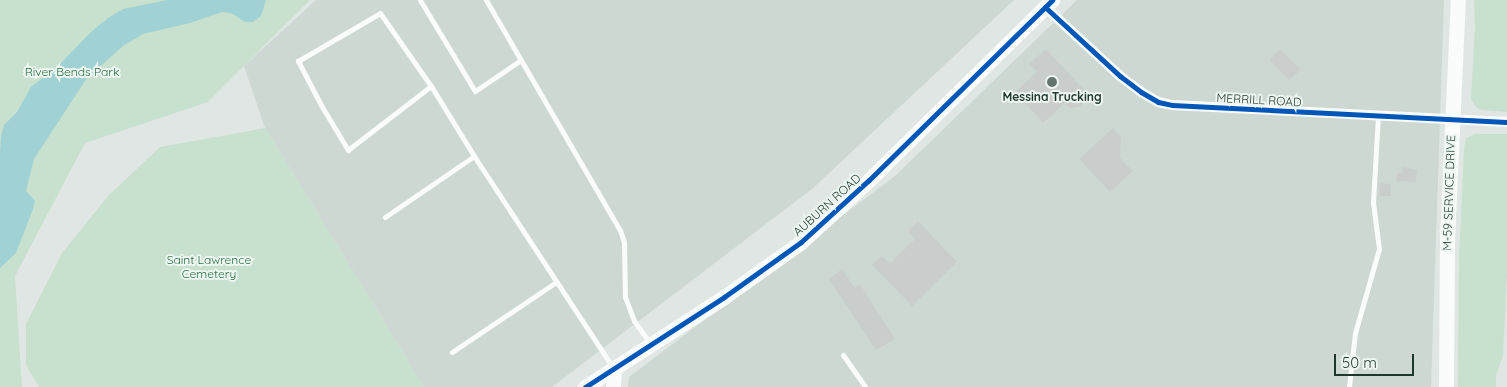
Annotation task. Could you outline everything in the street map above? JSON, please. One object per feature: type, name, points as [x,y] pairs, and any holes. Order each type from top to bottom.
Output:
[{"type":"street","name":"M-59 SERVICE DRIVE","points":[[1446,387],[1446,272],[1458,0]]},
{"type":"street","name":"MERRILL ROAD","points":[[1049,3],[1120,76],[1158,102],[1187,107],[1507,122]]},
{"type":"street","name":"AUBURN ROAD","points":[[585,387],[760,272],[831,217],[1049,3]]},
{"type":"street","points":[[613,387],[614,368]]},
{"type":"lane","points":[[420,0],[475,91],[521,60]]},
{"type":"lane","points":[[486,0],[620,230],[624,248],[625,297],[634,321],[650,344]]},
{"type":"lane","points":[[431,86],[348,150],[298,61],[380,13],[431,86],[474,156],[614,368]]},
{"type":"lane","points":[[1349,387],[1355,334],[1379,249],[1373,202],[1378,116]]},
{"type":"lane","points":[[385,217],[474,156]]},
{"type":"lane","points":[[452,352],[556,282]]},
{"type":"lane","points":[[843,355],[865,387]]},
{"type":"shaded area","points":[[316,0],[1014,0],[812,189],[552,387],[424,387],[265,128],[244,66]]},
{"type":"shaded area","points":[[1077,0],[1444,0],[1431,387],[628,387],[629,377],[895,176]]},
{"type":"green space","name":"River Bends Park","points":[[0,0],[310,0],[208,102],[85,143],[15,276],[22,387],[0,387]]},
{"type":"green space","points":[[1474,0],[1507,0],[1507,112],[1481,110],[1471,100],[1475,26]]},
{"type":"green space","name":"Saint Lawrence Cemetery","points":[[265,128],[424,387],[39,387],[26,365],[26,324],[62,253],[109,195],[160,147]]},
{"type":"green space","points":[[1475,134],[1507,134],[1507,275],[1503,356],[1496,375],[1496,387],[1458,387],[1459,259],[1464,148],[1466,138]]},
{"type":"water","points":[[167,0],[266,0],[261,16],[253,22],[245,22],[231,13],[222,12],[190,23],[143,34],[123,46],[87,78],[34,159],[26,191],[35,201],[33,209],[16,253],[0,268],[0,153],[4,125],[17,112],[31,87],[58,66],[91,32],[108,18],[123,9]]},
{"type":"building","name":"Messina Trucking","points":[[1046,49],[1090,96],[1079,107],[1070,108],[1065,103],[1043,123],[1015,92],[1037,72],[1029,64]]},
{"type":"building","points":[[1280,49],[1300,70],[1289,80],[1269,59]]},
{"type":"building","points":[[1113,128],[1121,137],[1120,158],[1133,171],[1110,192],[1079,159]]},
{"type":"building","points":[[1403,167],[1417,170],[1416,182],[1396,181],[1397,173],[1402,173]]},
{"type":"building","points":[[1380,183],[1391,184],[1391,196],[1379,196]]},
{"type":"building","points":[[918,221],[957,262],[912,306],[872,265],[882,256],[890,263],[915,239],[908,231]]},
{"type":"building","points":[[842,269],[855,288],[860,284],[895,339],[876,350],[829,279]]},
{"type":"cycle path","points":[[585,387],[724,297],[801,242],[869,180],[1052,0]]},
{"type":"cycle path","points":[[1045,7],[1120,76],[1158,102],[1172,105],[1507,122]]},
{"type":"place","name":"Messina Trucking","points":[[1052,82]]}]
